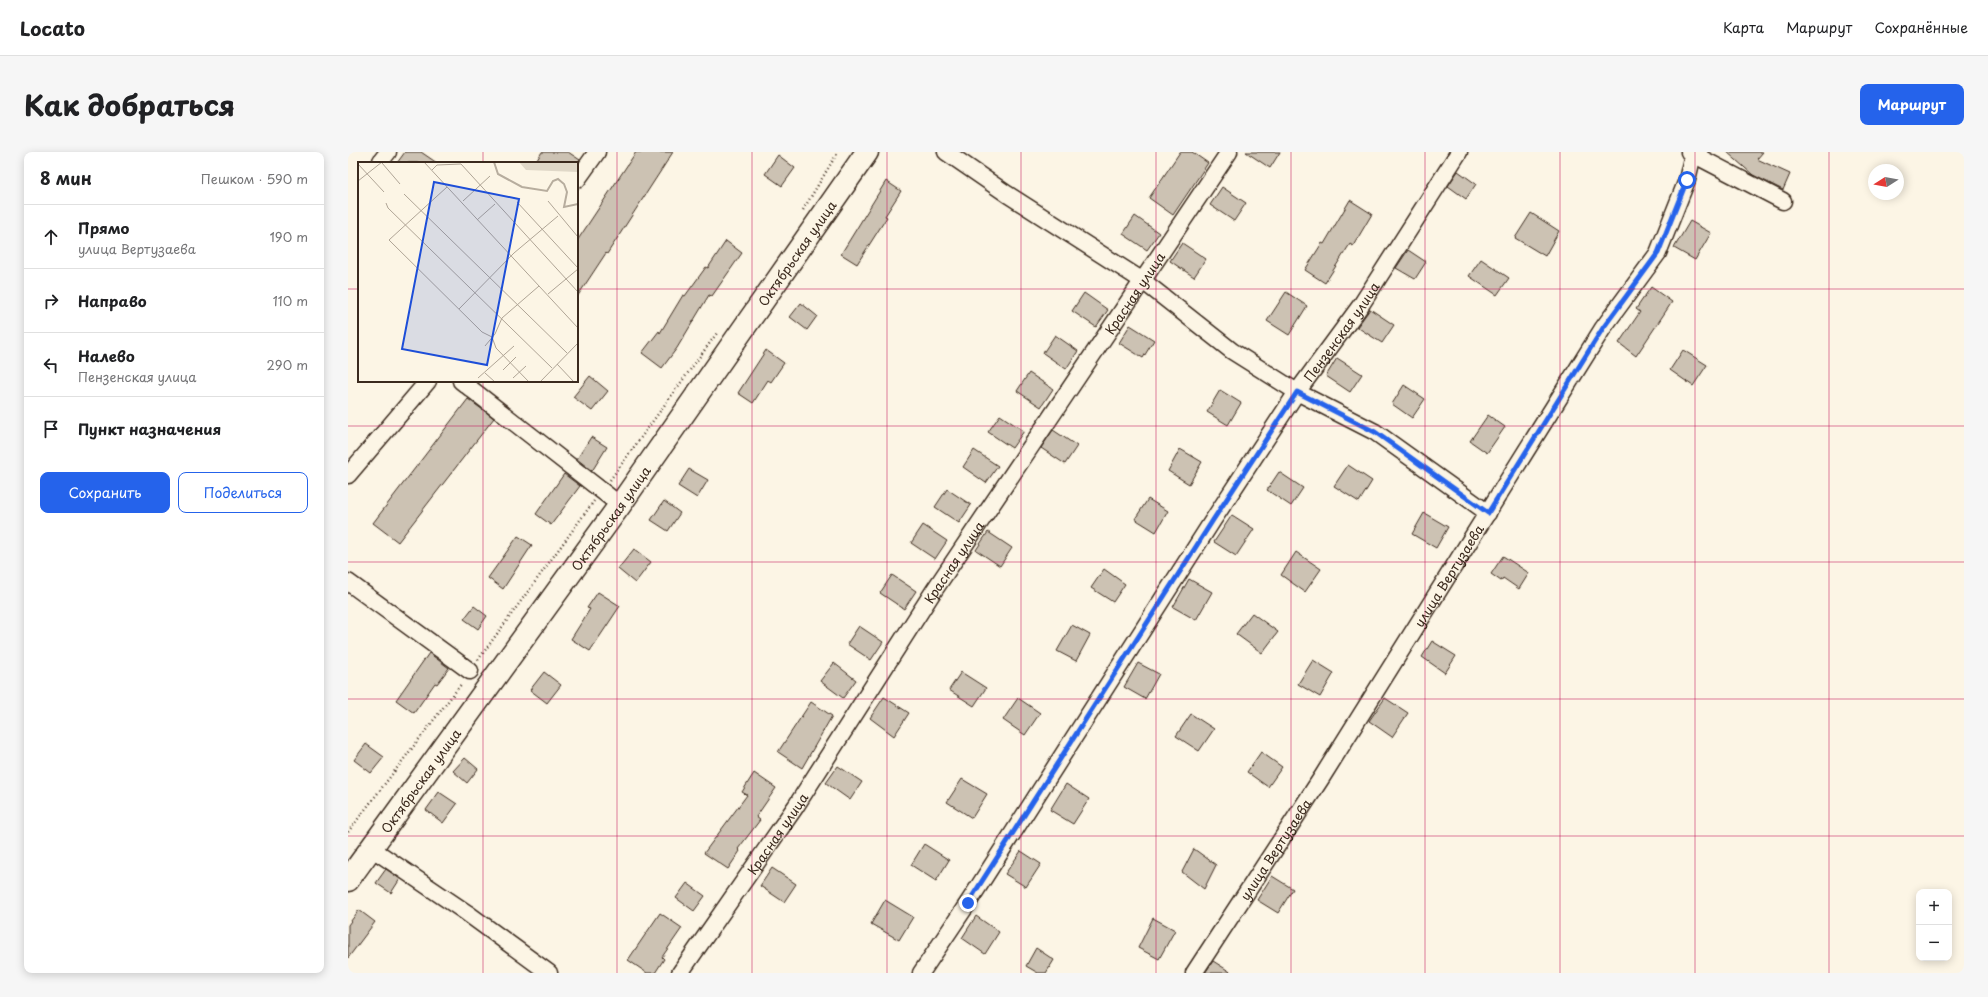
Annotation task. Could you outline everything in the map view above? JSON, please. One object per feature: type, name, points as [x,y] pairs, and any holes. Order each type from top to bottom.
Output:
[{"type":"main road","name":"Октябрьская улица","points":[[348,880],[620,505],[867,152]]},
{"type":"street","points":[[578,179],[596,152]]},
{"type":"street","points":[[946,152],[1007,194],[1143,280],[1232,351],[1297,392],[1375,432],[1488,513]]},
{"type":"street","name":"Красная улица","points":[[680,973],[796,806],[933,592],[1229,152]]},
{"type":"street","name":"Пензенская улица","points":[[921,973],[968,903],[1213,520],[1297,392],[1361,305],[1459,152]]},
{"type":"street","points":[[1693,153],[1783,201]]},
{"type":"street","name":"улица Вертузаева","points":[[1194,973],[1322,778],[1603,328],[1658,253],[1687,180],[1693,153]]},
{"type":"street","points":[[348,475],[427,382]]},
{"type":"street","points":[[462,382],[620,505]]},
{"type":"street","points":[[348,582],[470,671]]},
{"type":"street","points":[[371,848],[468,913],[549,973]]},
{"type":"building","points":[[405,152],[421,152],[436,162],[398,162]]},
{"type":"building","points":[[542,152],[568,152],[580,160],[578,162],[536,162]]},
{"type":"building","points":[[636,152],[673,152],[607,254],[606,253],[578,295],[578,239]]},
{"type":"building","points":[[1180,152],[1192,152],[1208,163],[1173,215],[1149,198]]},
{"type":"building","points":[[1246,152],[1280,152],[1270,168]]},
{"type":"building","points":[[1727,152],[1763,152],[1757,159],[1790,174],[1783,190],[1753,175]]},
{"type":"building","points":[[778,155],[795,168],[782,186],[765,174]]},
{"type":"building","points":[[1458,171],[1476,184],[1466,199],[1448,186]]},
{"type":"building","points":[[886,181],[901,191],[885,216],[887,217],[857,264],[841,254]]},
{"type":"building","points":[[1222,187],[1246,203],[1234,221],[1210,205]]},
{"type":"building","points":[[1350,200],[1372,214],[1353,246],[1350,244],[1325,283],[1305,270],[1322,243],[1324,244]]},
{"type":"building","points":[[1531,213],[1559,231],[1545,256],[1515,238]]},
{"type":"building","points":[[1135,216],[1159,233],[1147,250],[1123,234]]},
{"type":"building","points":[[1690,221],[1711,233],[1695,260],[1674,248]]},
{"type":"building","points":[[726,241],[742,253],[712,296],[709,295],[677,348],[662,368],[642,353],[659,331],[660,333],[683,295],[685,296],[706,267],[708,268]]},
{"type":"building","points":[[1182,243],[1206,259],[1194,277],[1170,261]]},
{"type":"building","points":[[1408,250],[1426,262],[1415,279],[1396,268]]},
{"type":"building","points":[[1481,259],[1509,278],[1497,295],[1469,276]]},
{"type":"building","points":[[1651,287],[1672,302],[1636,356],[1619,343],[1640,312],[1636,309]]},
{"type":"building","points":[[1286,292],[1307,306],[1289,335],[1267,321]]},
{"type":"building","points":[[1084,293],[1108,310],[1096,327],[1072,311]]},
{"type":"building","points":[[801,303],[817,316],[807,330],[790,317]]},
{"type":"building","points":[[1370,309],[1394,325],[1382,343],[1357,327]]},
{"type":"building","points":[[1130,325],[1154,340],[1143,358],[1119,343]]},
{"type":"building","points":[[1055,335],[1078,351],[1066,369],[1043,353]]},
{"type":"building","points":[[766,350],[784,363],[771,382],[768,380],[753,403],[738,393]]},
{"type":"building","points":[[1683,350],[1707,365],[1693,386],[1670,370]]},
{"type":"building","points":[[1337,358],[1362,374],[1350,392],[1326,376]]},
{"type":"building","points":[[1029,373],[1053,389],[1041,407],[1017,391]]},
{"type":"building","points":[[590,376],[608,391],[592,411],[573,397]]},
{"type":"building","points":[[1404,385],[1425,399],[1412,418],[1392,404]]},
{"type":"building","points":[[1220,390],[1241,403],[1228,425],[1207,412]]},
{"type":"building","points":[[468,399],[494,418],[398,542],[373,523]]},
{"type":"building","points":[[1000,415],[1024,431],[1012,448],[988,432]]},
{"type":"building","points":[[1488,415],[1505,427],[1487,453],[1470,441]]},
{"type":"building","points":[[1053,430],[1077,446],[1065,464],[1041,448]]},
{"type":"building","points":[[591,437],[607,447],[592,471],[577,459]]},
{"type":"building","points":[[1180,449],[1202,462],[1189,484],[1168,471]]},
{"type":"building","points":[[974,450],[998,466],[986,483],[963,467]]},
{"type":"building","points":[[1348,465],[1372,481],[1359,502],[1334,486]]},
{"type":"building","points":[[689,469],[708,480],[697,498],[678,486]]},
{"type":"building","points":[[1279,472],[1303,488],[1291,506],[1267,490]]},
{"type":"building","points":[[564,474],[580,486],[551,525],[536,514]]},
{"type":"building","points":[[947,489],[971,505],[959,523],[935,507]]},
{"type":"building","points":[[1148,499],[1168,511],[1156,532],[1135,519]]},
{"type":"building","points":[[664,501],[680,513],[668,531],[651,520]]},
{"type":"building","points":[[1424,513],[1448,527],[1436,548],[1412,534]]},
{"type":"building","points":[[1232,515],[1254,529],[1236,556],[1214,542]]},
{"type":"building","points":[[923,525],[947,541],[935,559],[911,543]]},
{"type":"building","points":[[988,532],[1012,548],[1000,566],[976,550]]},
{"type":"building","points":[[518,536],[532,545],[503,589],[488,578]]},
{"type":"building","points":[[634,549],[651,562],[635,583],[618,569]]},
{"type":"building","points":[[1296,552],[1321,569],[1305,592],[1281,575]]},
{"type":"building","points":[[1503,556],[1529,573],[1519,589],[1503,578],[1501,581],[1491,574]]},
{"type":"building","points":[[1104,569],[1125,584],[1113,602],[1091,588]]},
{"type":"building","points":[[892,575],[916,591],[904,609],[880,593]]},
{"type":"building","points":[[1189,579],[1212,592],[1196,620],[1173,607]]},
{"type":"building","points":[[598,592],[620,606],[590,651],[571,639],[590,609],[587,608]]},
{"type":"building","points":[[474,606],[487,616],[478,629],[464,619]]},
{"type":"building","points":[[1252,613],[1278,632],[1262,653],[1236,634]]},
{"type":"building","points":[[1072,625],[1090,635],[1076,661],[1057,651]]},
{"type":"building","points":[[859,626],[883,642],[871,660],[847,644]]},
{"type":"building","points":[[1432,641],[1456,656],[1445,673],[1422,657]]},
{"type":"building","points":[[429,653],[449,668],[437,684],[435,683],[414,713],[396,700]]},
{"type":"building","points":[[1313,660],[1334,673],[1320,697],[1298,684]]},
{"type":"building","points":[[834,663],[856,680],[843,698],[820,681]]},
{"type":"building","points":[[1138,663],[1159,674],[1145,699],[1124,687]]},
{"type":"building","points":[[544,672],[561,685],[547,703],[530,690]]},
{"type":"building","points":[[961,672],[986,688],[974,706],[949,690]]},
{"type":"building","points":[[884,697],[909,713],[894,736],[870,718]]},
{"type":"building","points":[[1018,698],[1040,713],[1025,735],[1003,720]]},
{"type":"building","points":[[1385,698],[1408,713],[1392,737],[1369,721]]},
{"type":"building","points":[[811,702],[832,716],[802,768],[778,752]]},
{"type":"building","points":[[1191,714],[1214,729],[1199,751],[1176,736]]},
{"type":"building","points":[[366,744],[384,757],[371,773],[354,760]]},
{"type":"building","points":[[1261,752],[1282,767],[1268,787],[1247,772]]},
{"type":"building","points":[[465,758],[478,769],[467,783],[453,771]]},
{"type":"building","points":[[838,766],[862,782],[850,800],[826,783]]},
{"type":"building","points":[[754,773],[776,788],[756,817],[760,820],[738,849],[740,851],[728,869],[704,853],[747,795],[742,792]]},
{"type":"building","points":[[962,779],[987,794],[972,818],[947,802]]},
{"type":"building","points":[[1066,784],[1089,799],[1073,824],[1050,810]]},
{"type":"building","points":[[439,792],[457,804],[443,823],[426,810]]},
{"type":"building","points":[[924,844],[949,860],[936,881],[911,865]]},
{"type":"building","points":[[1194,849],[1216,865],[1204,889],[1182,872]]},
{"type":"building","points":[[1021,851],[1041,864],[1026,887],[1005,874]]},
{"type":"building","points":[[772,868],[796,884],[784,902],[760,886]]},
{"type":"building","points":[[386,869],[400,879],[391,893],[376,883]]},
{"type":"building","points":[[1272,876],[1293,889],[1278,913],[1257,900]]},
{"type":"building","points":[[687,883],[705,896],[694,911],[676,898]]},
{"type":"building","points":[[885,900],[913,917],[899,940],[871,924]]},
{"type":"building","points":[[359,910],[375,922],[348,958],[348,925]]},
{"type":"building","points":[[660,913],[682,928],[662,957],[664,959],[655,973],[647,973],[628,960]]},
{"type":"building","points":[[976,916],[999,932],[985,954],[962,938]]},
{"type":"building","points":[[1153,918],[1175,930],[1159,959],[1138,948]]},
{"type":"building","points":[[1036,948],[1054,960],[1046,973],[1038,973],[1026,966]]},
{"type":"building","points":[[1213,961],[1232,973],[1205,973]]},
{"type":"route","points":[[968,903],[1213,520],[1297,392],[1375,432],[1488,513],[1603,328],[1658,253],[1687,180]]}]
